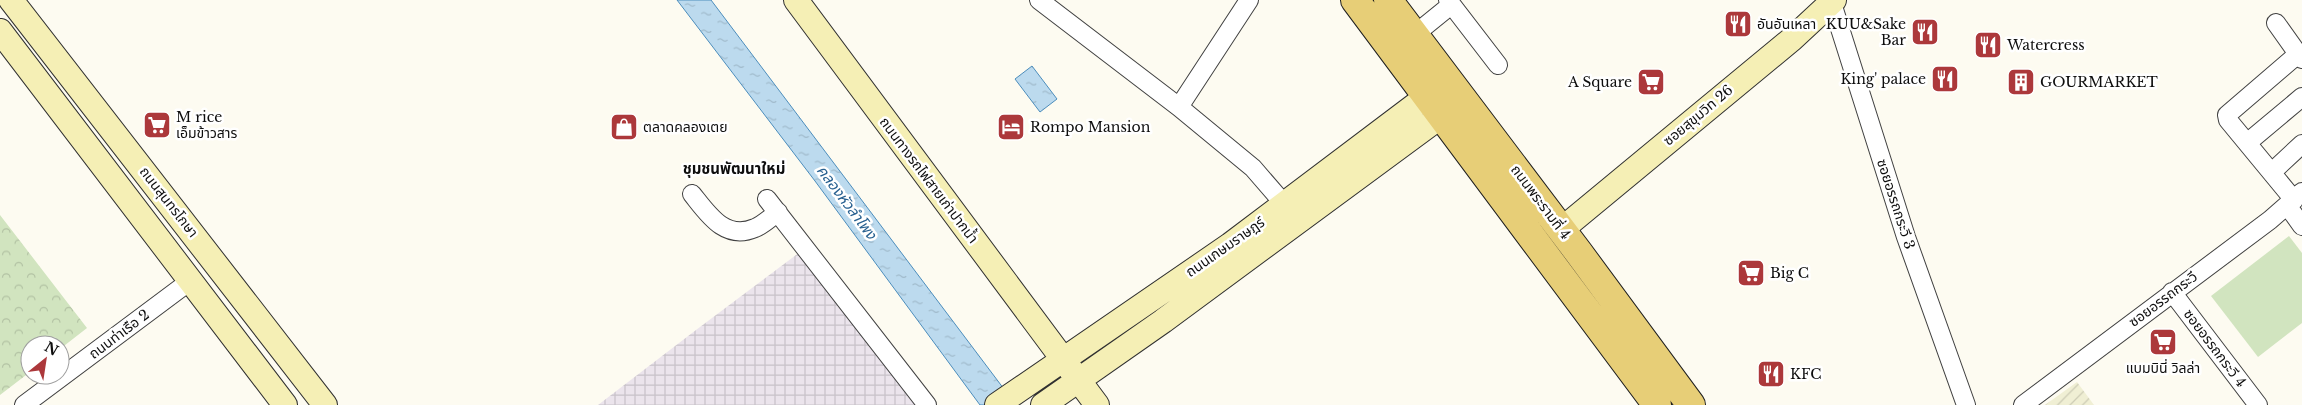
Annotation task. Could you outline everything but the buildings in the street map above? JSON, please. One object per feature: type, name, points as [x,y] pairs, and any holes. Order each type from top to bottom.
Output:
[{"type":"main road","points":[[1355,0],[1657,405]]},
{"type":"main road","name":"ถนนพระรามที่ 4","points":[[1388,0],[1691,405]]},
{"type":"street","name":"ถนนสุนทรโกษา","points":[[11,0],[325,405]]},
{"type":"street","name":"ถนนทางรถไฟสายเก่าปากน้ำ","points":[[796,0],[1078,380]]},
{"type":"street","points":[[1039,0],[1179,106],[1254,168],[1285,205]]},
{"type":"street","points":[[1179,106],[1248,0]]},
{"type":"street","name":"ซอยสุขุมวิท 26","points":[[1561,230],[1792,39],[1832,1]]},
{"type":"street","name":"ซอยอรรถกระวี 3","points":[[1832,1],[1906,236],[1966,405]]},
{"type":"street","points":[[1414,34],[1449,2],[1498,65]]},
{"type":"street","points":[[2276,23],[2300,56],[2229,111],[2228,120],[2294,199],[2302,226]]},
{"type":"street","points":[[0,32],[285,405]]},
{"type":"street","name":"ถนนเกษมราษฎร์","points":[[997,405],[1063,360],[1237,253],[1285,205],[1456,90]]},
{"type":"street","points":[[2247,143],[2302,97]]},
{"type":"street","name":"ถนนเกษมราษฎร์","points":[[1043,405],[1078,380],[1237,253],[1433,106]]},
{"type":"street","points":[[2272,172],[2302,144]]},
{"type":"street","points":[[692,194],[716,223],[724,229],[735,231],[756,228],[772,206],[927,405]]},
{"type":"street","name":"ซอยอรรถกระวี","points":[[2023,405],[2270,220],[2294,199]]},
{"type":"street","name":"ถนนท่าเรือ 2","points":[[24,405],[190,282]]},
{"type":"street","name":"ซอยอรรถกระวี 4","points":[[2172,292],[2258,405]]},
{"type":"street","points":[[1078,380],[1098,405]]},
{"type":"shaded area","points":[[804,249],[923,405],[598,405],[696,330]]},
{"type":"green space","points":[[0,215],[87,328],[70,341],[70,335],[20,335],[20,380],[0,395]]},
{"type":"green space","points":[[2289,236],[2302,253],[2302,323],[2258,357],[2211,296]]},
{"type":"green space","points":[[2077,382],[2094,405],[2045,405]]},
{"type":"water","name":"คลองหัวลำโพง","points":[[677,0],[711,0],[1016,405],[980,405],[815,181]]},
{"type":"water","points":[[1032,66],[1057,99],[1040,112],[1015,79]]},
{"type":"place","name":"อันอันเหลา","points":[[1738,24]]},
{"type":"place","name":"KUU&Sake Bar","points":[[1925,32]]},
{"type":"place","name":"Watercress","points":[[1988,45]]},
{"type":"place","name":"King' palace","points":[[1945,79]]},
{"type":"place","name":"A Square","points":[[1651,82]]},
{"type":"place","name":"GOURMARKET","points":[[2021,82]]},
{"type":"place","name":"M rice เอ็มข้าวสาร","points":[[157,125]]},
{"type":"place","name":"ตลาดคลองเตย","points":[[624,127]]},
{"type":"place","name":"Rompo Mansion","points":[[1011,127]]},
{"type":"place","name":"Big C","points":[[1751,273]]},
{"type":"place","name":"แบมบินี่ วิลล่า","points":[[2163,342]]},
{"type":"place","name":"KFC","points":[[1771,374]]},
{"type":"district","name":"ชุมชนพัฒนาใหม่","points":[[734,168]]}]
